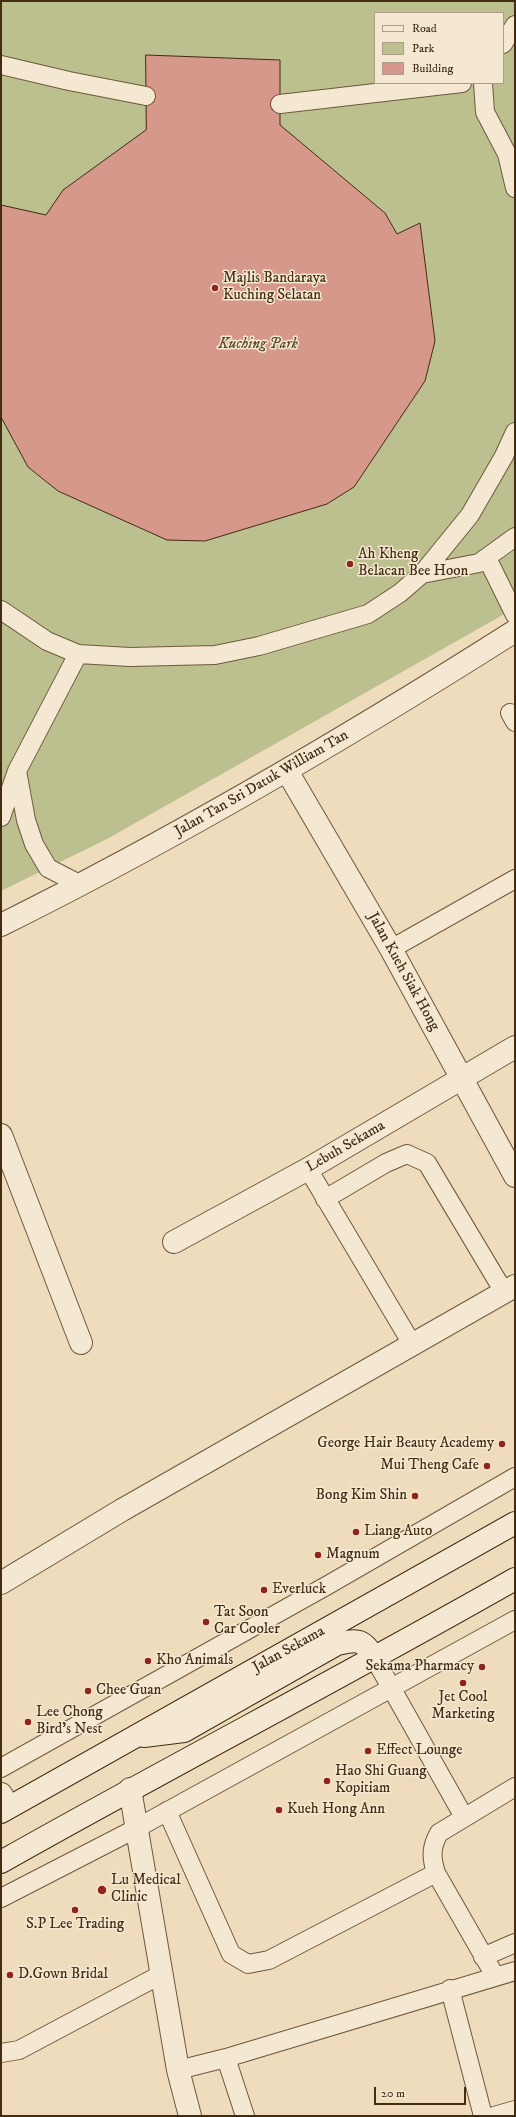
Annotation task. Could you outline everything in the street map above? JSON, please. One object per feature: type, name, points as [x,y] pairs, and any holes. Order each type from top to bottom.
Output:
[{"type":"street","name":"Jalan Tan Sri Datuk William Tan","points":[[1,925],[138,856],[394,708],[515,631]]},
{"type":"street","name":"Jalan Kueh Siak Hong","points":[[287,770],[391,949],[461,1080],[515,1176]]},
{"type":"street","name":"Lebuh Sekama","points":[[174,1242],[308,1169],[515,1047]]},
{"type":"street","points":[[1,1135],[81,1343]]},
{"type":"street","points":[[1,1583],[122,1510],[510,1289]]},
{"type":"street","name":"Jalan Sekama","points":[[4,1804],[133,1738],[515,1523]]},
{"type":"street","points":[[1,1862],[130,1789],[375,1659],[515,1579]]},
{"type":"street","points":[[133,1738],[184,1731],[337,1644],[358,1640],[365,1643],[375,1659]]},
{"type":"street","points":[[130,1789],[178,2070],[190,2116]]},
{"type":"lane","points":[[504,42],[515,25]]},
{"type":"lane","points":[[1,65],[70,81],[146,96]]},
{"type":"lane","points":[[280,104],[453,84]]},
{"type":"lane","points":[[483,84],[485,112],[511,152],[515,188]]},
{"type":"lane","points":[[1,610],[47,640],[78,654],[130,657],[215,655],[259,646],[368,614],[400,593],[422,574],[470,514],[504,456],[515,432]]},
{"type":"lane","points":[[422,574],[479,563],[515,537]]},
{"type":"lane","points":[[487,558],[515,615]]},
{"type":"lane","points":[[1,817],[16,770],[78,654]]},
{"type":"lane","points":[[16,770],[26,820],[34,844],[48,868],[81,885]]},
{"type":"lane","points":[[391,949],[515,879]]},
{"type":"lane","points":[[325,1199],[386,1163],[407,1154],[427,1163],[510,1289]]},
{"type":"lane","points":[[308,1169],[412,1344]]},
{"type":"lane","points":[[1,1768],[328,1585],[515,1477]]},
{"type":"lane","points":[[1,1898],[137,1828],[515,1620]]},
{"type":"lane","points":[[375,1659],[464,1817]]},
{"type":"lane","points":[[495,1976],[436,1873],[432,1858],[433,1845],[439,1833],[515,1787]]},
{"type":"lane","points":[[167,1811],[231,1954],[248,1964],[269,1960],[436,1873]]},
{"type":"lane","points":[[484,1957],[515,1943]]},
{"type":"lane","points":[[178,2070],[226,2058],[450,1989],[515,1971]]},
{"type":"lane","points":[[1,2053],[19,2050],[162,1974]]},
{"type":"lane","points":[[450,1989],[483,2116]]},
{"type":"lane","points":[[226,2058],[245,2116]]},
{"type":"lane","points":[[494,2116],[515,2110]]},
{"type":"green space","name":"Kuching Park","points":[[1,1],[515,1],[515,608],[107,839],[1,891]]},
{"type":"building","name":"Majlis Bandaraya Kuching Selatan","points":[[146,55],[280,60],[280,125],[385,213],[397,234],[420,223],[435,341],[425,381],[354,487],[327,504],[205,541],[167,540],[58,491],[28,467],[1,417],[1,205],[46,215],[63,190],[146,130]]},
{"type":"place","name":"Majlis Bandaraya Kuching Selatan","points":[[215,288]]},
{"type":"place","name":"Ah Kheng Belacan Bee Hoon","points":[[350,564]]},
{"type":"place","name":"George Hair Beauty Academy","points":[[502,1444]]},
{"type":"place","name":"Mui Theng Cafe","points":[[487,1466]]},
{"type":"place","name":"Bong Kim Shin","points":[[415,1496]]},
{"type":"place","name":"Liang Auto","points":[[356,1532]]},
{"type":"place","name":"Magnum","points":[[318,1555]]},
{"type":"place","name":"Everluck","points":[[264,1590]]},
{"type":"place","name":"Tat Soon Car Cooler","points":[[206,1622]]},
{"type":"place","name":"Kho Animals","points":[[148,1661]]},
{"type":"place","name":"Sekama Pharmacy","points":[[482,1667]]},
{"type":"place","name":"Jet Cool Marketing","points":[[463,1683]]},
{"type":"place","name":"Chee Guan","points":[[88,1691]]},
{"type":"place","name":"Lee Chong Bird's Nest","points":[[28,1722]]},
{"type":"place","name":"Effect Lounge","points":[[368,1751]]},
{"type":"place","name":"Hao Shi Guang Kopitiam","points":[[327,1781]]},
{"type":"place","name":"Kueh Hong Ann","points":[[279,1810]]},
{"type":"place","name":"Lu Medical Clinic","points":[[102,1890]]},
{"type":"place","name":"S.P Lee Trading","points":[[75,1910]]},
{"type":"place","name":"D.Gown Bridal","points":[[10,1975]]}]
